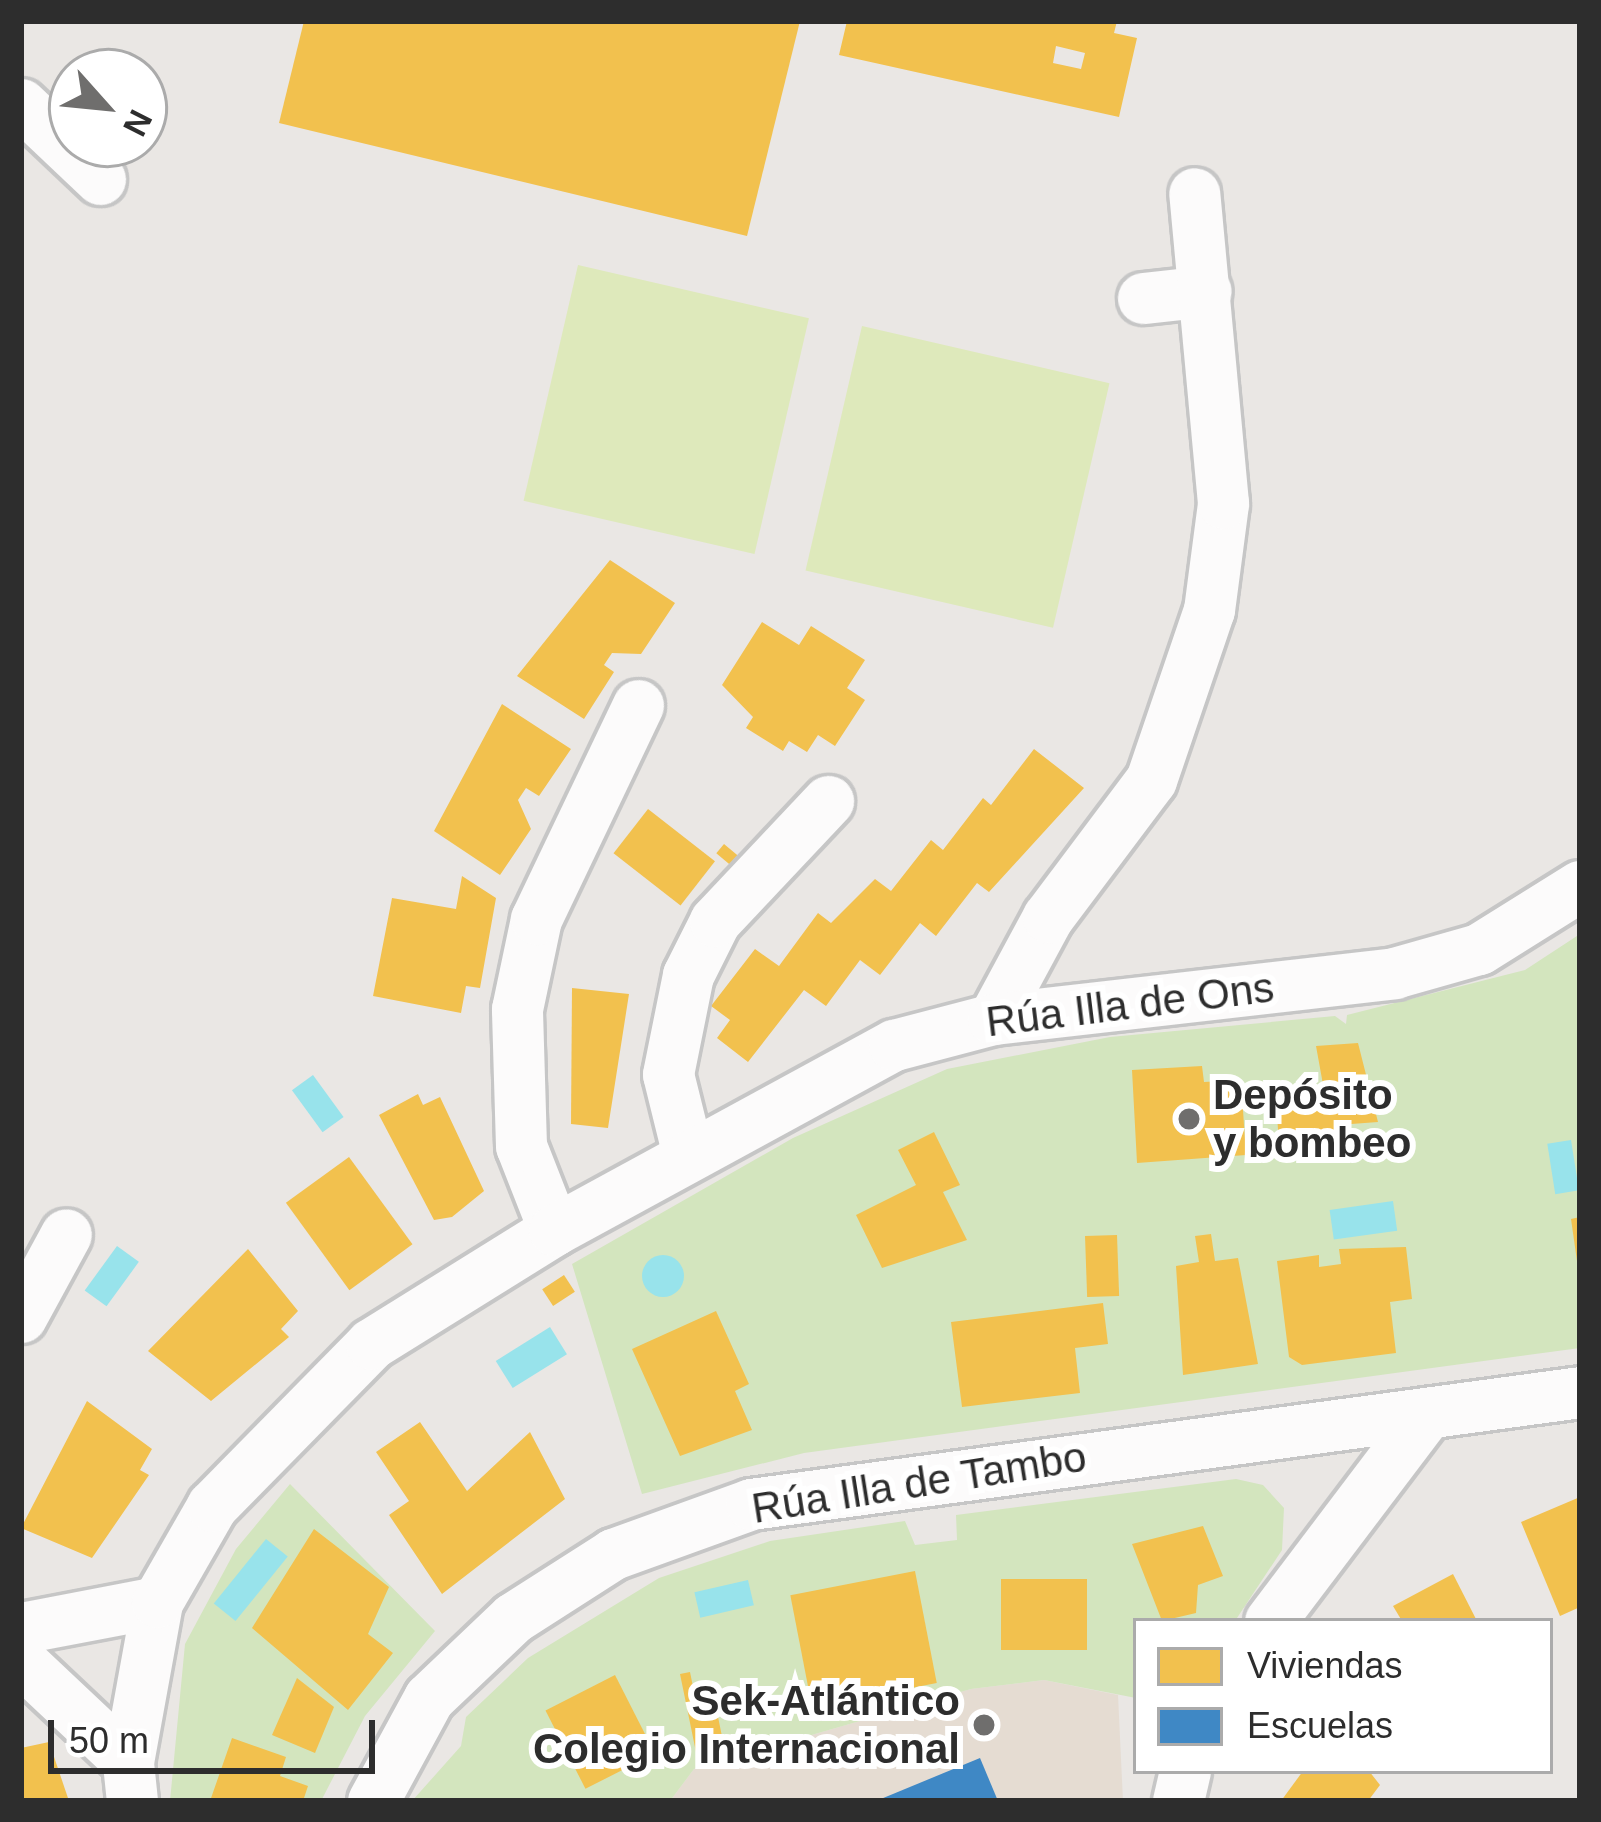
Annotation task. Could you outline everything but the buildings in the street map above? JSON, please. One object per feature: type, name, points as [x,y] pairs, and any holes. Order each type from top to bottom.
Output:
[{"type":"street","points":[[21,104],[100,179]]},
{"type":"street","points":[[993,1019],[1048,917],[1151,780],[1188,692],[1222,503],[1194,193]]},
{"type":"street","points":[[1143,298],[1206,291]]},
{"type":"street","points":[[554,1230],[521,1146],[517,1009],[536,919],[638,705]]},
{"type":"street","points":[[688,1156],[668,1074],[688,974],[715,922],[829,801]]},
{"type":"street","name":"Rúa Illa de Ons","points":[[130,1782],[157,1602],[212,1506],[306,1403],[371,1344],[554,1230],[895,1045],[993,1019],[1394,973],[1479,949],[1580,886]]},
{"type":"street","points":[[21,1317],[66,1234]]},
{"type":"street","name":"Rúa Illa de Tambo","points":[[373,1801],[429,1698],[513,1618],[613,1554],[751,1504],[1580,1392]]},
{"type":"street","points":[[1272,1618],[1426,1415]]},
{"type":"street","points":[[21,1628],[157,1602]]},
{"type":"street","points":[[21,1661],[130,1782]]},
{"type":"shaded area","name":"Sek-Atlántico Colegio Internacional","points":[[1044,1680],[1118,1695],[1123,1801],[670,1801],[694,1769],[971,1689]]},
{"type":"green space","points":[[578,265],[809,318],[754,554],[524,501]]},
{"type":"green space","points":[[862,326],[1109,383],[1053,628],[806,571]]},
{"type":"green space","points":[[1580,934],[1580,1348],[804,1453],[642,1494],[572,1264],[793,1138],[947,1069],[1110,1037],[1335,1016],[1346,1024],[1347,1015],[1525,970]]},
{"type":"green space","points":[[1236,1479],[1263,1485],[1284,1508],[1282,1550],[1237,1618],[1133,1618],[1133,1697],[1044,1680],[971,1689],[694,1769],[670,1801],[412,1801],[461,1746],[466,1717],[528,1658],[659,1578],[770,1541],[905,1521],[915,1545],[957,1540],[956,1515]]},
{"type":"green space","points":[[290,1484],[435,1631],[365,1716],[321,1801],[170,1801],[185,1644],[236,1549]]},
{"type":"water","points":[[313,1075],[344,1117],[323,1132],[292,1090]]},
{"type":"water","points":[[1571,1140],[1579,1190],[1555,1194],[1547,1144]]},
{"type":"water","points":[[1393,1201],[1397,1231],[1334,1240],[1330,1210]]},
{"type":"water","points":[[117,1246],[139,1262],[107,1306],[85,1290]]},
{"type":"water","points":[[663,1255],[678,1261],[684,1276],[678,1291],[663,1297],[648,1291],[642,1276],[648,1261]]},
{"type":"water","points":[[550,1327],[567,1354],[513,1388],[496,1361]]},
{"type":"water","points":[[266,1539],[288,1557],[236,1621],[214,1604]]},
{"type":"water","points":[[748,1580],[754,1605],[700,1618],[694,1592]]},
{"type":"place","name":"Depósito y bombeo","points":[[1189,1119]]},
{"type":"place","name":"Sek-Atlántico Colegio Internacional","points":[[984,1725]]}]
